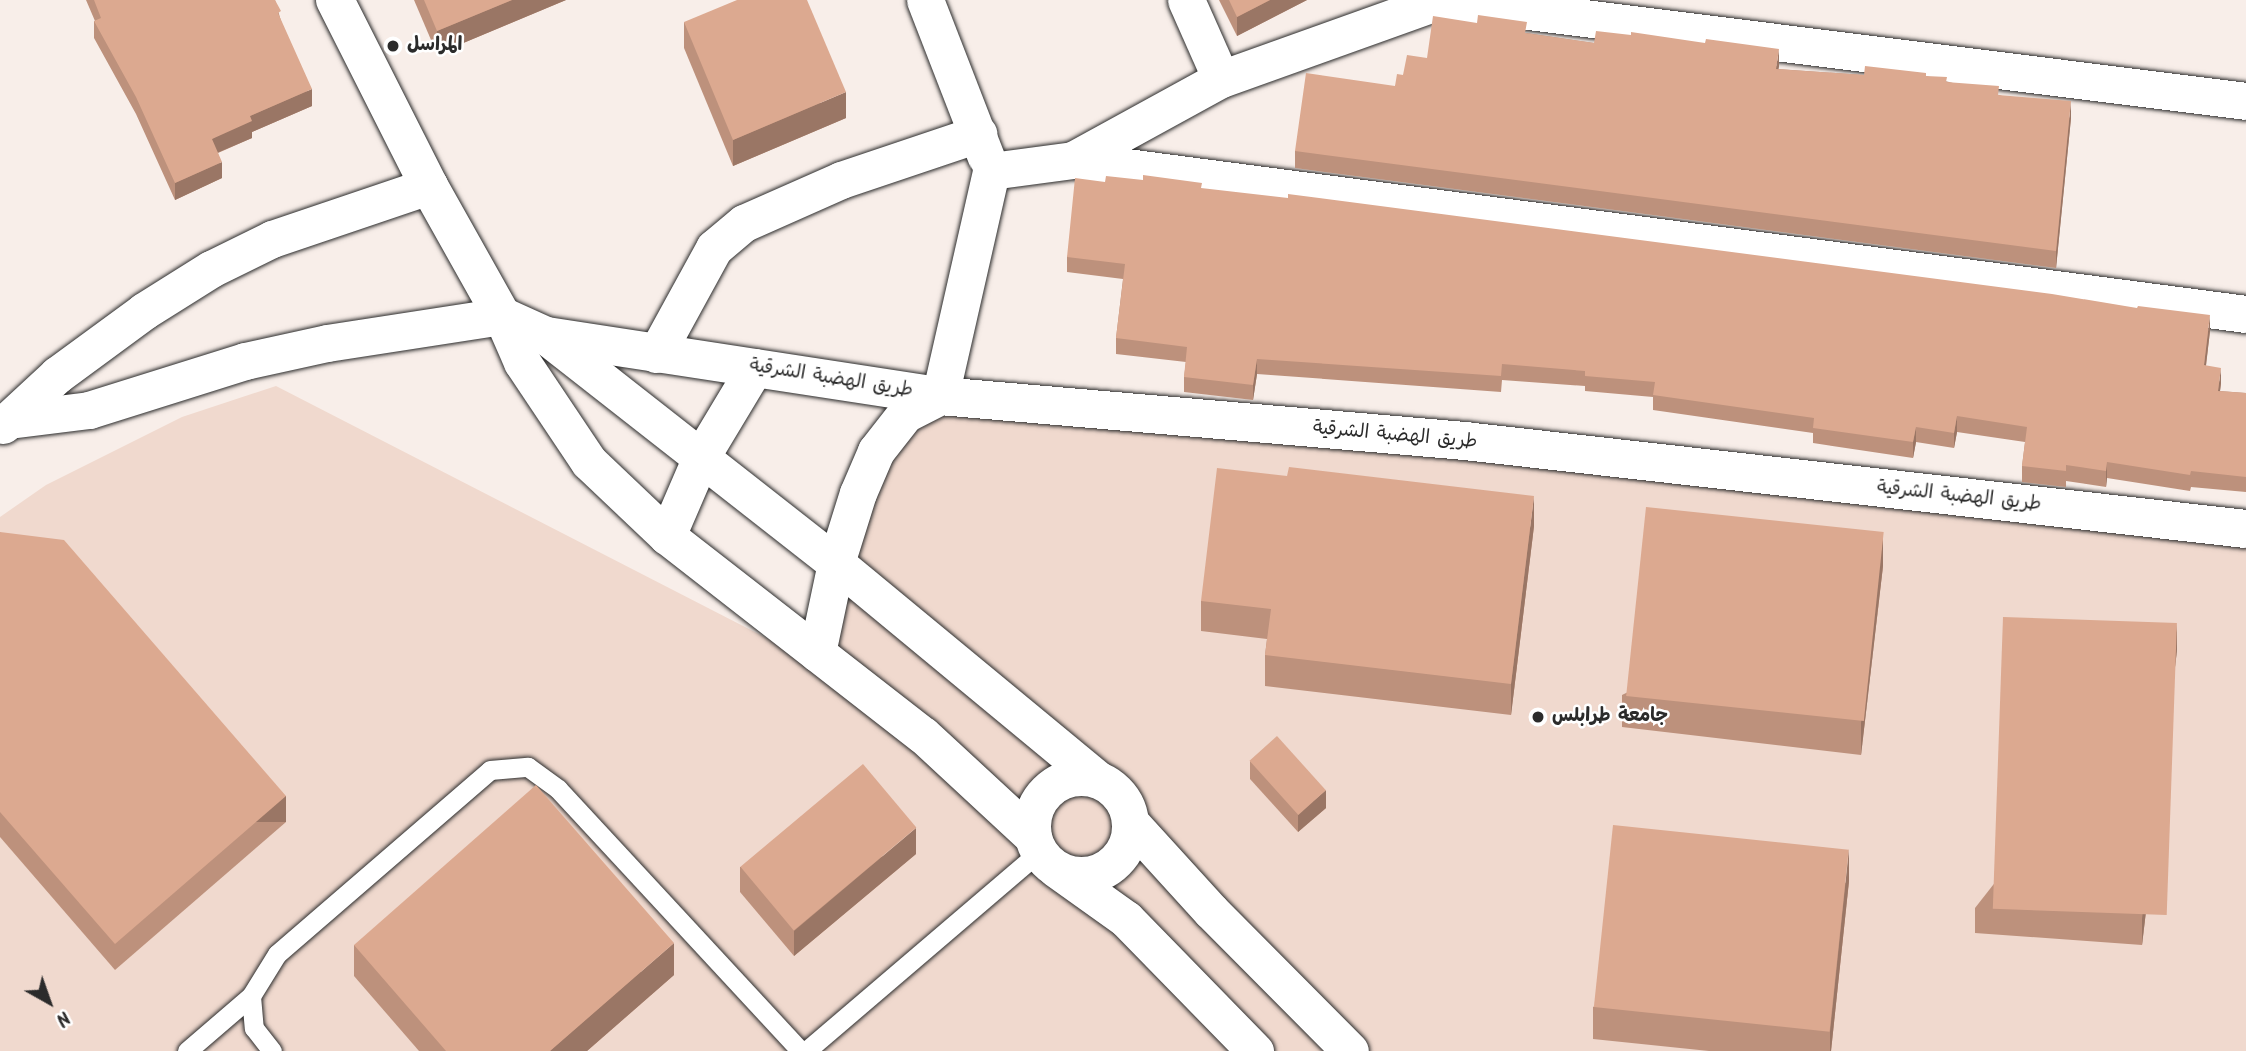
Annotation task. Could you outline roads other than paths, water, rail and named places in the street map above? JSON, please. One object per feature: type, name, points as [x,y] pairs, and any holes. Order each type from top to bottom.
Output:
[{"type":"main road","points":[[335,0],[429,186],[502,316]]},
{"type":"main road","name":"طريق الهضبة الشرقية","points":[[502,316],[546,336],[940,396],[1465,441],[2246,529]]},
{"type":"street","points":[[817,653],[836,563],[858,493],[876,451],[905,414],[940,396],[991,171],[925,0]]},
{"type":"street","points":[[1186,0],[1221,79]]},
{"type":"street","points":[[1073,160],[1221,79],[1429,2],[2246,101]]},
{"type":"street","points":[[656,354],[713,248],[744,223],[841,180],[978,134]]},
{"type":"street","points":[[991,171],[1073,160],[2246,314]]},
{"type":"street","points":[[3,415],[144,311],[211,269],[272,239],[429,186]]},
{"type":"street","points":[[3,415],[89,410],[245,361],[327,343],[502,316],[523,362],[589,462],[667,536],[923,735],[1041,851],[1126,919],[1255,1051]]},
{"type":"street","points":[[546,336],[836,563],[1097,779]]},
{"type":"street","points":[[667,536],[701,457],[755,367]]},
{"type":"street","points":[[1041,851],[1035,807],[1054,785],[1082,776],[1110,785],[1120,795],[1130,822],[1211,911],[1350,1051]]},
{"type":"street","points":[[1041,851],[1080,875],[1111,865],[1122,853],[1129,838],[1130,822]]},
{"type":"lane","points":[[187,1051],[251,996],[277,954],[490,770],[528,767],[558,789],[801,1051]]},
{"type":"lane","points":[[806,1051],[1041,851]]},
{"type":"lane","points":[[251,996],[254,1028],[272,1051]]},
{"type":"place","name":"المراسل","points":[[393,46]]},
{"type":"place","name":"جامعة طرابلس","points":[[1538,717]]}]
